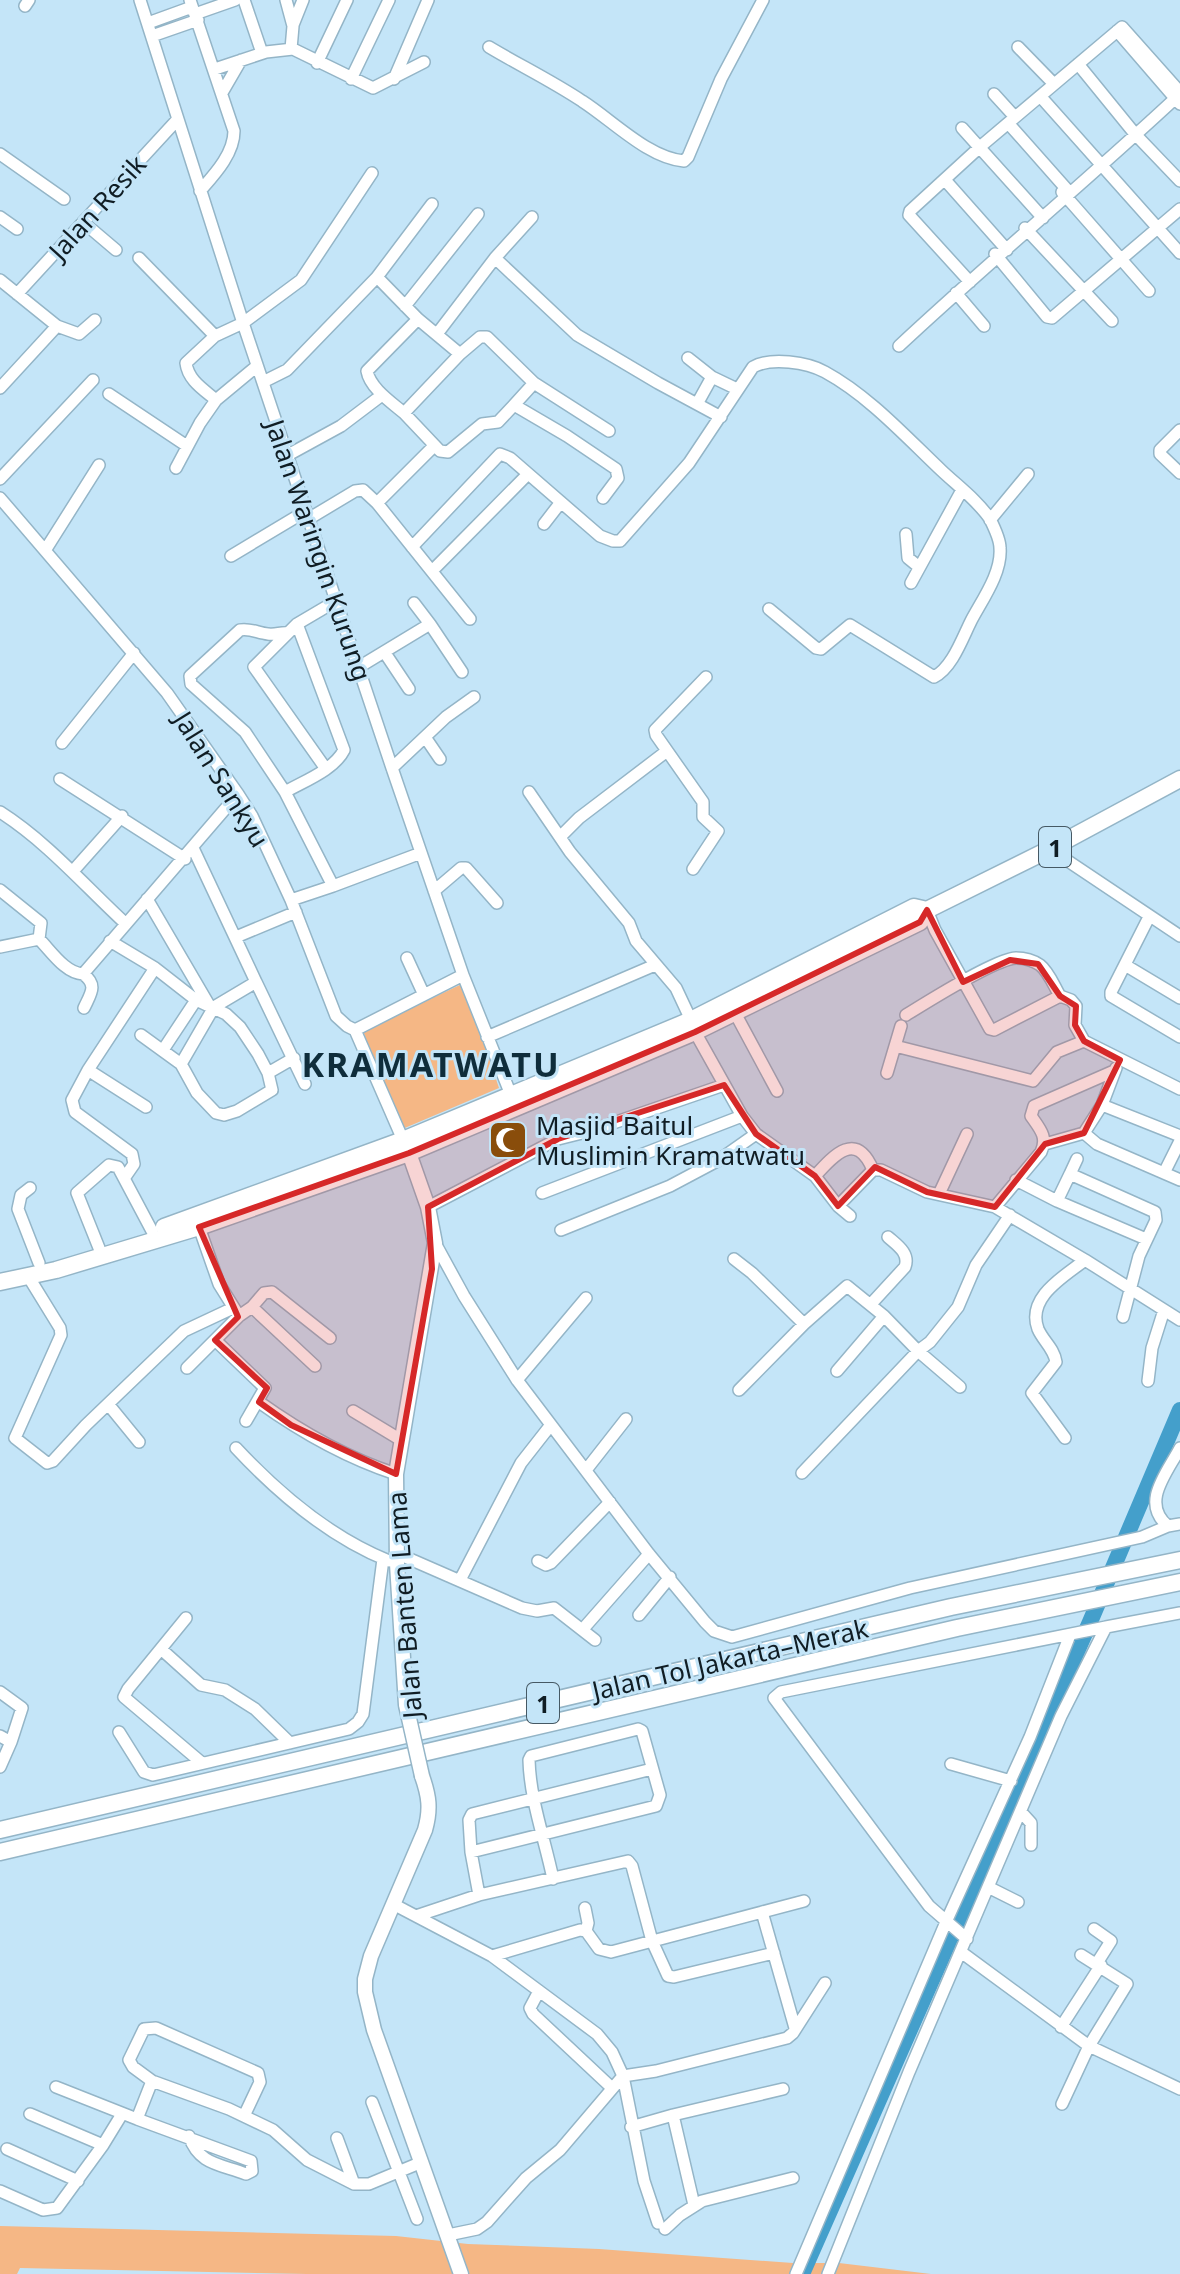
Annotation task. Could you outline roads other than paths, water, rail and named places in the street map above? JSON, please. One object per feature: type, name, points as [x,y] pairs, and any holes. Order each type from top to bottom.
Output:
[{"type":"highway","name":"1","points":[[0,1271],[99,1248],[406,1147],[511,1095],[735,1013],[920,922],[927,910],[1180,779]]},
{"type":"highway","name":"1","points":[[0,1282],[199,1227],[406,1147],[693,1026],[914,907],[927,910]]},
{"type":"highway","name":"Jalan Tol Jakarta–Merak","points":[[0,1830],[951,1607],[1180,1560]]},
{"type":"highway","name":"Jalan Tol Jakarta–Merak","points":[[0,1852],[957,1628],[1180,1582]]},
{"type":"main road","name":"Jalan Banten Lama","points":[[406,1147],[428,1207],[435,1243],[396,1474],[392,1559],[406,1705],[429,1795],[430,1811],[411,1866],[371,1956],[365,1992],[374,2030],[461,2274]]},
{"type":"street","name":"Jalan Waringin Kurung","points":[[140,0],[257,366],[392,768],[463,975],[511,1095]]},
{"type":"street","points":[[148,23],[235,0]]},
{"type":"street","points":[[244,0],[262,53]]},
{"type":"street","points":[[286,0],[293,26]]},
{"type":"street","points":[[291,49],[293,26],[303,0]]},
{"type":"street","points":[[317,63],[347,0]]},
{"type":"street","points":[[351,79],[389,0]]},
{"type":"street","points":[[394,79],[428,0]]},
{"type":"street","points":[[489,47],[579,99],[639,143],[660,154],[684,161],[721,79],[763,0]]},
{"type":"street","points":[[152,36],[194,10]]},
{"type":"street","points":[[194,10],[234,125],[234,138],[219,168],[200,191]]},
{"type":"street","points":[[899,346],[964,285],[1133,131],[1177,93],[1125,28],[1117,31],[981,146],[910,211],[909,215],[964,285],[984,326]]},
{"type":"street","points":[[1018,47],[1054,84]]},
{"type":"street","points":[[215,69],[262,53],[291,49],[373,88],[424,62]]},
{"type":"street","points":[[223,91],[241,60]]},
{"type":"street","points":[[1078,64],[1133,131],[1180,181]]},
{"type":"street","points":[[994,94],[1066,192],[1149,291]]},
{"type":"street","points":[[1040,96],[1180,253]]},
{"type":"street","name":"Jalan Resik","points":[[17,294],[177,120]]},
{"type":"street","points":[[962,128],[1040,216]]},
{"type":"street","points":[[0,154],[64,199]]},
{"type":"street","points":[[216,400],[197,384],[185,367],[186,363],[215,336],[243,323],[301,280],[372,173]]},
{"type":"street","points":[[945,180],[1049,318],[1084,293],[1180,209]]},
{"type":"street","points":[[263,382],[287,370],[324,335],[377,277],[432,204]]},
{"type":"street","points":[[405,306],[478,214]]},
{"type":"street","points":[[0,217],[17,229]]},
{"type":"street","points":[[437,334],[495,258],[532,217]]},
{"type":"street","points":[[83,222],[116,250]]},
{"type":"street","points":[[1026,229],[1112,321]]},
{"type":"street","points":[[139,258],[215,336]]},
{"type":"street","points":[[495,258],[577,335],[721,417]]},
{"type":"street","points":[[377,277],[418,319],[460,354]]},
{"type":"street","points":[[1,282],[57,326],[79,334],[95,320]]},
{"type":"street","points":[[418,319],[367,371],[367,376],[382,395],[440,451],[448,452],[482,424],[498,422],[534,383]]},
{"type":"street","points":[[0,388],[57,326]]},
{"type":"street","points":[[404,413],[460,354],[480,337],[487,337],[534,383],[609,431]]},
{"type":"street","points":[[688,358],[712,377],[737,389]]},
{"type":"street","points":[[412,547],[498,455],[510,458],[600,536],[620,541],[689,463],[753,367],[760,363],[795,364],[822,370],[859,397],[962,490],[990,520],[1000,548],[995,574],[948,663],[934,677],[850,625],[826,647],[816,648],[769,609]]},
{"type":"street","points":[[176,468],[216,400],[257,366]]},
{"type":"street","points":[[697,404],[712,377]]},
{"type":"street","points":[[0,479],[93,380]]},
{"type":"street","points":[[109,394],[187,446]]},
{"type":"street","points":[[288,455],[341,426],[382,395]]},
{"type":"street","points":[[514,405],[616,469],[618,478],[603,498]]},
{"type":"street","points":[[1180,430],[1160,450],[1160,454],[1180,473]]},
{"type":"street","points":[[377,503],[434,446]]},
{"type":"street","points":[[46,549],[99,465]]},
{"type":"street","points":[[432,571],[528,474]]},
{"type":"street","points":[[990,520],[1028,474]]},
{"type":"street","points":[[231,556],[308,514],[363,490],[377,503],[470,619]]},
{"type":"street","points":[[911,583],[962,490]]},
{"type":"street","name":"Jalan Sankyu","points":[[0,498],[167,693],[252,816],[293,906],[336,1016],[355,1030],[406,1147]]},
{"type":"street","points":[[544,524],[561,502]]},
{"type":"street","points":[[906,534],[908,558],[919,567]]},
{"type":"street","points":[[326,769],[254,670],[257,661],[297,624],[336,601]]},
{"type":"street","points":[[414,603],[462,672]]},
{"type":"street","points":[[285,792],[326,769],[343,755],[344,750],[297,624]]},
{"type":"street","points":[[359,667],[430,624]]},
{"type":"street","points":[[288,633],[274,635],[240,630],[190,679],[194,690],[235,720],[245,732],[285,792],[333,886]]},
{"type":"street","points":[[62,743],[134,653]]},
{"type":"street","points":[[385,653],[409,689]]},
{"type":"street","points":[[693,869],[718,831],[703,817],[703,802],[655,730],[706,677]]},
{"type":"street","points":[[392,768],[474,697]]},
{"type":"street","points":[[425,737],[440,759]]},
{"type":"street","points":[[560,837],[579,818],[667,751]]},
{"type":"street","points":[[60,779],[185,859]]},
{"type":"street","points":[[529,792],[579,864],[629,923],[636,941],[676,988],[742,1116],[756,1134],[815,1176],[838,1206],[850,1216]]},
{"type":"street","points":[[83,974],[238,794]]},
{"type":"street","points":[[0,812],[29,832],[73,871],[125,923]]},
{"type":"street","points":[[73,871],[122,816]]},
{"type":"street","points":[[193,848],[305,1084]]},
{"type":"street","points":[[1050,849],[1180,936]]},
{"type":"street","points":[[236,937],[333,886],[421,853]]},
{"type":"street","points":[[434,891],[461,868],[466,868],[497,903]]},
{"type":"street","points":[[0,890],[41,923],[39,939]]},
{"type":"street","points":[[147,899],[211,1006]]},
{"type":"street","points":[[927,910],[984,1022],[994,1030],[1060,996]]},
{"type":"street","points":[[1149,917],[1111,992],[1113,999],[1180,1037]]},
{"type":"street","points":[[0,947],[39,939]]},
{"type":"street","points":[[39,939],[67,967],[91,980],[93,986],[84,1008]]},
{"type":"street","points":[[110,941],[155,968],[196,1000],[226,1014],[246,1033],[273,1087],[269,1093],[237,1111],[224,1115],[216,1113],[197,1093],[181,1064],[141,1035]]},
{"type":"street","points":[[407,958],[424,995]]},
{"type":"street","points":[[887,1073],[904,1020],[963,982],[1017,958],[1038,964],[1060,996],[1071,1000],[1076,1006],[1075,1025],[1084,1041],[1117,1066],[1180,1089]]},
{"type":"street","points":[[487,1037],[655,965]]},
{"type":"street","points":[[1125,965],[1180,998]]},
{"type":"street","points":[[125,1177],[134,1164],[132,1154],[86,1121],[72,1106],[77,1088],[155,968]]},
{"type":"street","points":[[355,1030],[463,975]]},
{"type":"street","points":[[181,1064],[211,1006],[256,982]]},
{"type":"street","points":[[163,1050],[196,1000]]},
{"type":"street","points":[[735,1013],[777,1091]]},
{"type":"street","points":[[895,1046],[1033,1081],[1057,1052],[1084,1041]]},
{"type":"street","points":[[268,1073],[294,1058]]},
{"type":"street","points":[[1045,1144],[1084,1133],[1102,1105],[1117,1066]]},
{"type":"street","points":[[995,1207],[1045,1144],[1045,1137],[1031,1116],[1034,1106],[1117,1066]]},
{"type":"street","points":[[88,1070],[146,1107]]},
{"type":"street","points":[[428,1207],[558,1139],[598,1129],[724,1085]]},
{"type":"street","points":[[1102,1105],[1180,1139],[1164,1173]]},
{"type":"street","points":[[542,1193],[742,1116]]},
{"type":"street","points":[[1084,1133],[1097,1144],[1179,1177]]},
{"type":"street","points":[[561,1230],[670,1186],[719,1160],[756,1134]]},
{"type":"street","points":[[939,1194],[967,1134]]},
{"type":"street","points":[[815,1176],[834,1155],[846,1148],[852,1148],[868,1159],[873,1170]]},
{"type":"street","points":[[1057,1201],[1077,1159]]},
{"type":"street","points":[[99,1248],[77,1193],[109,1165],[118,1167],[125,1177],[152,1231]]},
{"type":"street","points":[[838,1206],[873,1170],[881,1170],[927,1192],[995,1207],[1180,1320]]},
{"type":"street","points":[[1070,1174],[1153,1210],[1156,1220],[1136,1267],[1123,1317]]},
{"type":"street","points":[[1016,1180],[1146,1239]]},
{"type":"street","points":[[30,1188],[21,1195],[18,1209],[39,1263]]},
{"type":"street","points":[[802,1473],[930,1342],[958,1307],[976,1265],[1010,1215]]},
{"type":"street","points":[[199,1227],[219,1284],[236,1312]]},
{"type":"street","points":[[871,1304],[907,1261],[905,1254],[888,1237]]},
{"type":"street","points":[[435,1243],[464,1296],[550,1426],[649,1554],[714,1631],[732,1637],[750,1634],[910,1588],[1142,1537],[1174,1525]]},
{"type":"street","points":[[734,1259],[804,1324]]},
{"type":"street","points":[[1065,1438],[1032,1393],[1056,1362],[1055,1354],[1038,1330],[1036,1315],[1043,1295],[1085,1260]]},
{"type":"street","points":[[28,1276],[60,1328],[61,1335],[15,1438],[47,1463],[51,1463],[184,1331],[252,1307],[264,1293],[272,1292],[330,1338]]},
{"type":"street","points":[[739,1390],[804,1324],[847,1286],[871,1304],[960,1387]]},
{"type":"street","points":[[517,1380],[586,1298]]},
{"type":"street","points":[[252,1307],[315,1366]]},
{"type":"street","points":[[1148,1381],[1152,1348],[1164,1310]]},
{"type":"street","points":[[187,1368],[215,1340],[236,1312]]},
{"type":"street","points":[[837,1371],[884,1316]]},
{"type":"street","points":[[215,1340],[264,1385],[265,1391],[246,1421]]},
{"type":"street","points":[[259,1402],[291,1425],[363,1463],[396,1474]]},
{"type":"street","points":[[108,1404],[139,1442]]},
{"type":"street","points":[[353,1411],[401,1440]]},
{"type":"street","points":[[586,1470],[626,1419]]},
{"type":"street","points":[[460,1580],[521,1463],[550,1426]]},
{"type":"street","points":[[236,1448],[267,1481],[354,1547],[460,1580],[522,1608],[537,1611],[554,1608],[595,1640]]},
{"type":"street","points":[[1174,1525],[1155,1513],[1154,1501],[1180,1448]]},
{"type":"street","points":[[538,1561],[546,1565],[551,1563],[610,1502]]},
{"type":"street","points":[[583,1629],[649,1554]]},
{"type":"street","points":[[119,1732],[147,1774],[153,1775],[349,1729],[363,1714],[392,1559]]},
{"type":"street","points":[[639,1615],[670,1577]]},
{"type":"street","points":[[796,2274],[898,2068],[961,1952],[958,1932],[929,1906],[899,1868],[774,1698],[781,1692],[1180,1613]]},
{"type":"street","points":[[186,1618],[124,1697],[202,1763]]},
{"type":"street","points":[[958,1932],[988,1887],[1066,1703],[1102,1628]]},
{"type":"street","points":[[828,2274],[898,2068],[958,1932],[1011,1781],[1074,1634]]},
{"type":"street","points":[[161,1649],[201,1685],[225,1690],[255,1709],[290,1743]]},
{"type":"street","points":[[0,1692],[22,1708],[5,1739],[0,1767]]},
{"type":"street","points":[[471,1852],[545,1836],[656,1806],[660,1795],[645,1735],[638,1729],[531,1756],[529,1764],[534,1797],[545,1836],[553,1879]]},
{"type":"street","points":[[951,1764],[1011,1781]]},
{"type":"street","points":[[479,1895],[471,1852],[470,1815],[652,1769]]},
{"type":"street","points":[[1021,1812],[1031,1823],[1031,1845]]},
{"type":"street","points":[[416,1916],[479,1895],[628,1861],[652,1941],[668,1976],[774,1953]]},
{"type":"street","points":[[988,1887],[1018,1902]]},
{"type":"street","points":[[492,1956],[580,1930],[586,1931],[599,1949],[605,1952],[804,1901]]},
{"type":"street","points":[[393,1904],[492,1956],[597,2034],[612,2052],[623,2076],[644,2181],[662,2226],[694,2205],[793,2178]]},
{"type":"street","points":[[585,1908],[586,1931]]},
{"type":"street","points":[[762,1912],[795,2028]]},
{"type":"street","points":[[1061,2027],[1111,1941],[1094,1929]]},
{"type":"street","points":[[514,1950],[518,1975]]},
{"type":"street","points":[[961,1952],[1089,2046],[1180,2089]]},
{"type":"street","points":[[1062,2104],[1089,2046],[1127,1984],[1081,1955]]},
{"type":"street","points":[[448,2235],[477,2229],[487,2222],[516,2187],[560,2150],[623,2076],[656,2071],[787,2038],[825,1983]]},
{"type":"street","points":[[539,1991],[530,2008],[533,2014],[612,2088]]},
{"type":"street","points":[[244,2116],[261,2076],[149,2027],[144,2029],[129,2060],[152,2081],[273,2130],[307,2160],[354,2184],[369,2184],[422,2162]]},
{"type":"street","points":[[137,2119],[152,2081]]},
{"type":"street","points":[[56,2087],[122,2114],[189,2136],[251,2161],[252,2171],[246,2174],[204,2159],[193,2149],[189,2136]]},
{"type":"street","points":[[631,2127],[783,2089]]},
{"type":"street","points":[[372,2102],[417,2219]]},
{"type":"street","points":[[30,2114],[103,2145]]},
{"type":"street","points":[[0,2191],[43,2210],[57,2208],[122,2114]]},
{"type":"street","points":[[673,2115],[694,2205]]},
{"type":"street","points":[[337,2138],[354,2184]]},
{"type":"street","points":[[7,2149],[78,2181]]},
{"type":"waterway","points":[[802,2274],[1090,1622],[1180,1410]]},
{"type":"place","name":"Masjid Baitul Muslimin Kramatwatu","points":[[508,1140]]},
{"type":"district","name":"KRAMATWATU","points":[[431,1064]]}]
